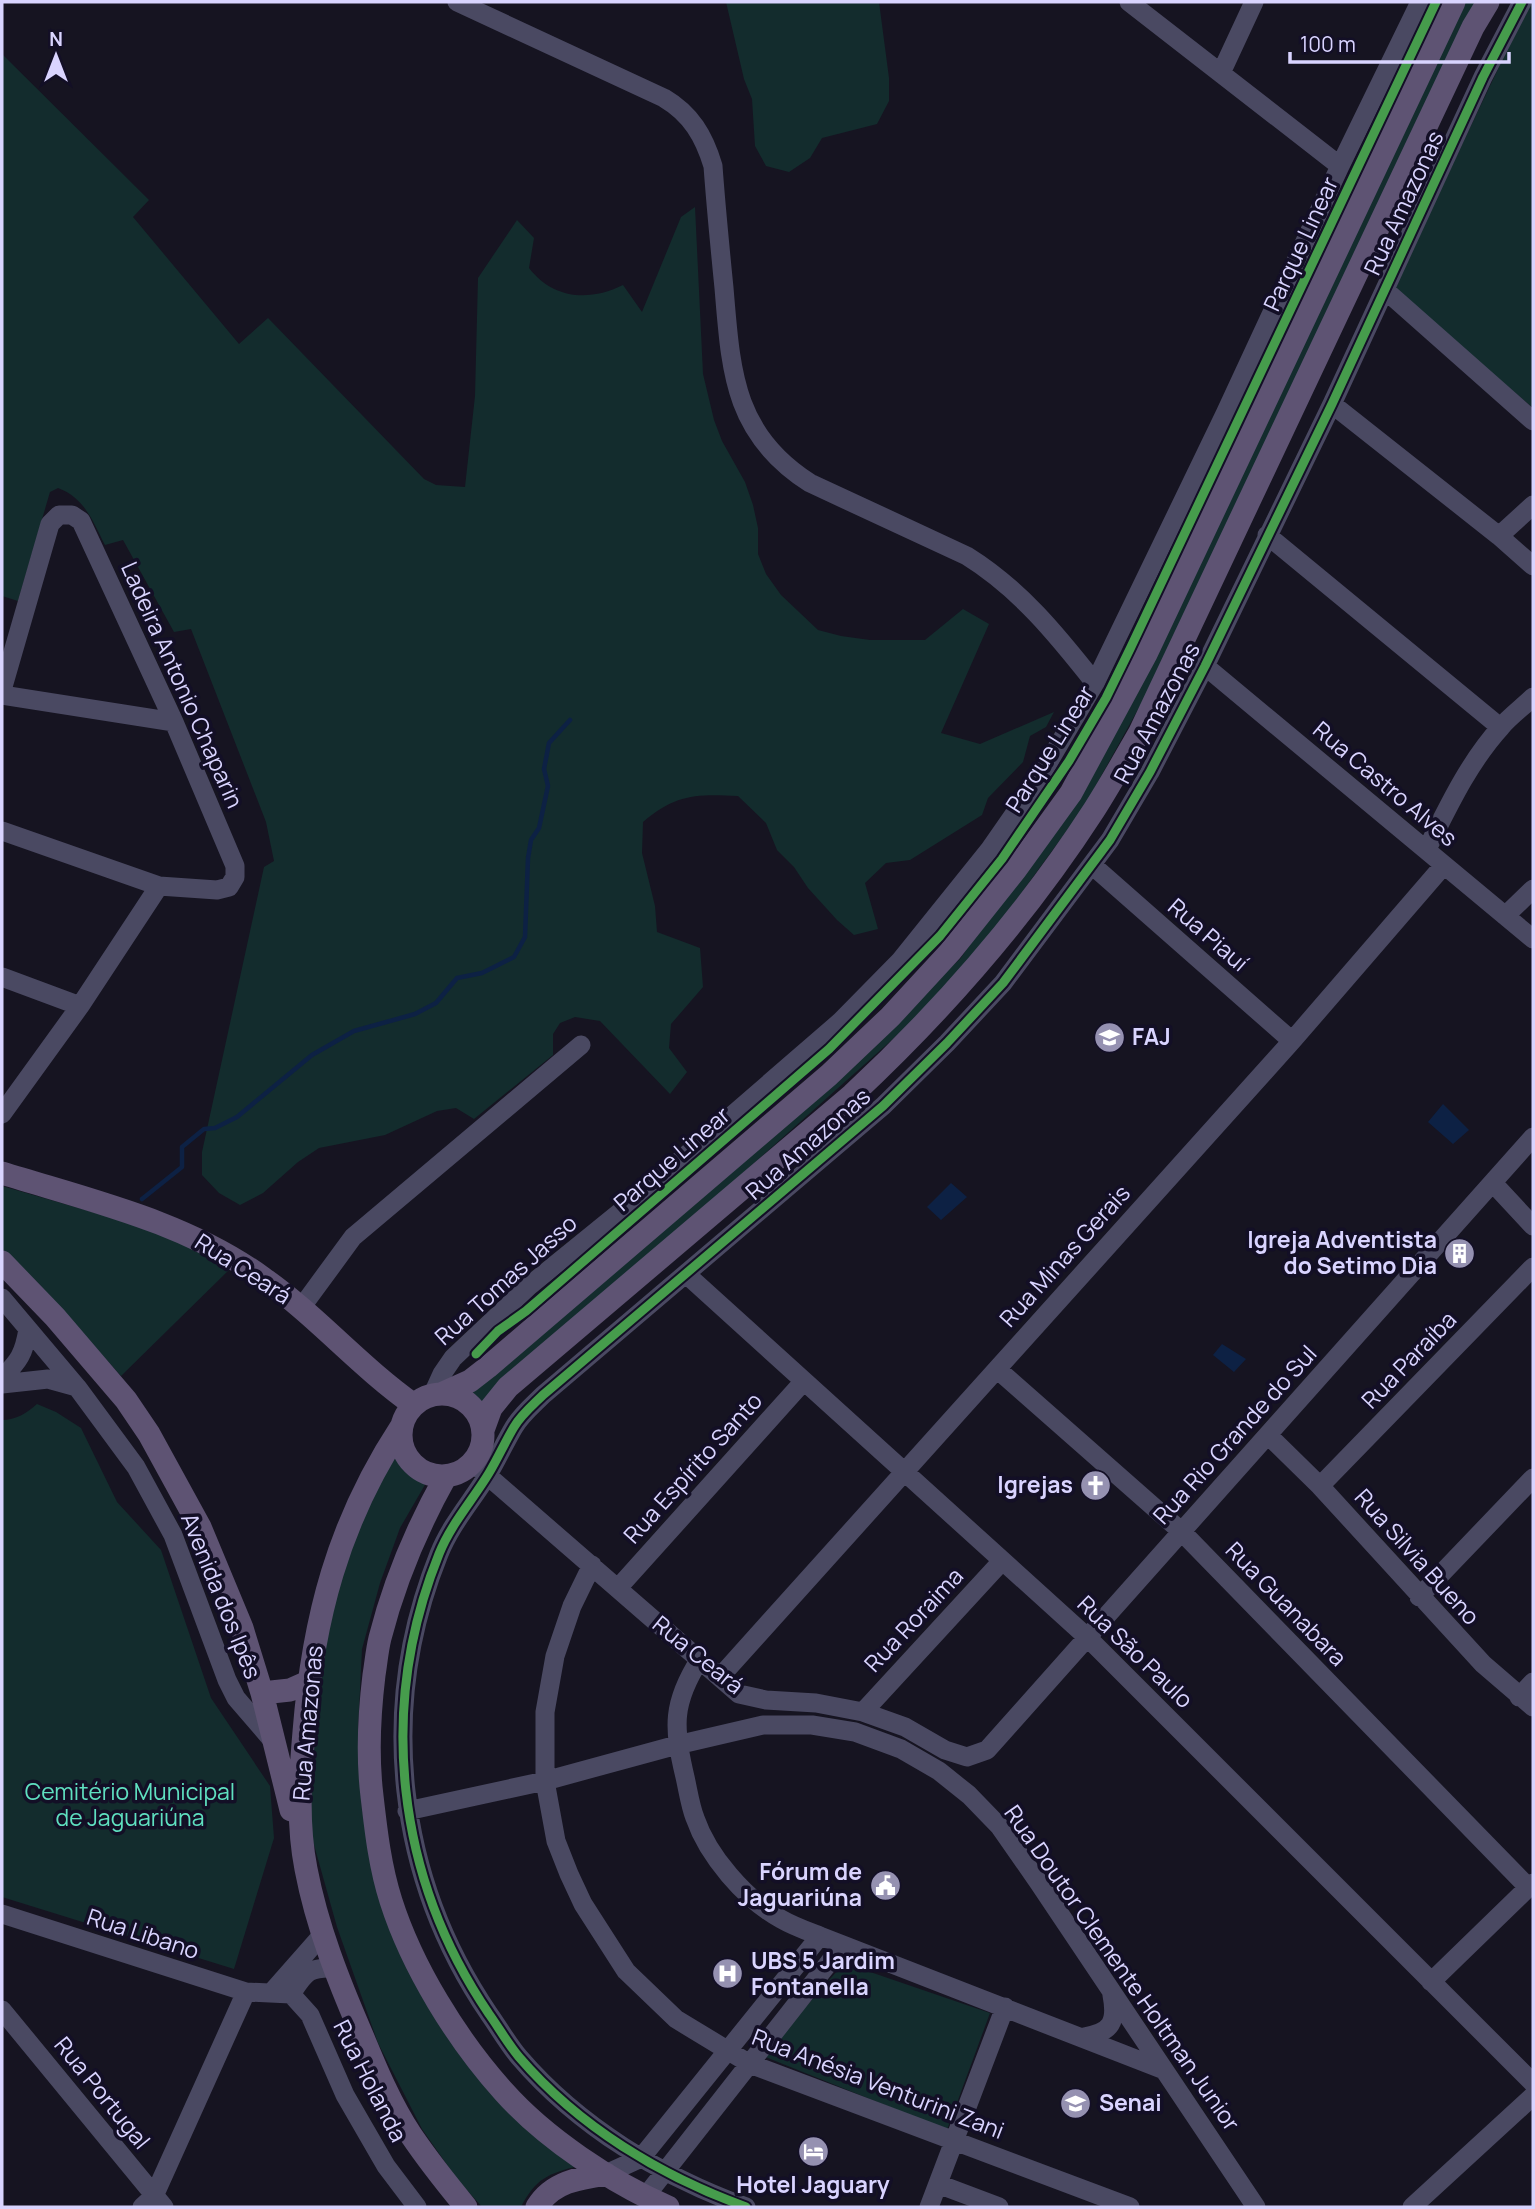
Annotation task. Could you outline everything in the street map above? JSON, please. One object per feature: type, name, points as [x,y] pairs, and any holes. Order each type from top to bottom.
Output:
[{"type":"main road","points":[[1454,2],[1146,654],[1070,793],[1016,869],[942,961],[890,1017],[829,1075],[488,1367],[470,1381],[429,1398],[407,1414],[401,1427],[401,1441],[414,1466],[432,1475],[446,1476],[480,1469],[483,1430],[491,1408],[508,1387],[852,1095],[906,1044],[961,984],[1040,888],[1094,810],[1140,732],[1473,27],[1488,2]]},
{"type":"main road","name":"Rua Ceará","points":[[2,1173],[134,1213],[189,1234],[226,1253],[264,1278],[301,1308],[388,1386],[429,1398]]},
{"type":"main road","points":[[2,1262],[72,1337],[125,1401],[149,1434],[200,1527],[242,1628],[262,1693],[306,1870]]},
{"type":"main road","points":[[429,1398],[455,1396],[467,1403],[479,1416],[483,1430]]},
{"type":"main road","name":"Rua Amazonas","points":[[401,1427],[362,1494],[335,1559],[320,1612],[308,1682],[299,1805],[306,1870],[333,1968],[381,2080],[410,2134],[466,2207]]},
{"type":"main road","points":[[446,1476],[432,1501],[397,1583],[379,1640],[369,1718],[370,1774],[378,1845],[391,1901],[433,1993],[504,2092],[573,2151],[646,2202],[668,2207]]},
{"type":"main road","points":[[262,1693],[290,1690],[308,1682]]},
{"type":"main road","points":[[537,2207],[542,2199],[558,2186],[579,2178],[606,2174]]},
{"type":"street","points":[[457,2],[680,108],[702,136],[713,166],[730,359],[743,407],[765,444],[795,474],[810,483],[968,556],[989,570],[1046,622],[1095,683]]},
{"type":"street","points":[[1129,2],[1339,166]]},
{"type":"street","points":[[1221,73],[1254,2]]},
{"type":"street","name":"Rua Tomas Jasso","points":[[429,1398],[442,1374],[466,1344],[529,1286],[624,1209],[841,1021],[900,961],[953,897],[1022,803],[1095,683],[1225,414],[1339,166],[1420,2]]},
{"type":"street","name":"Rua Amazonas","points":[[747,2207],[700,2190],[597,2130],[557,2096],[518,2056],[466,1980],[441,1927],[423,1877],[407,1811],[402,1712],[409,1659],[423,1598],[440,1552],[480,1469],[542,1395],[883,1106],[1003,983],[1110,840],[1150,772],[1205,666],[1332,404],[1483,77],[1522,2]]},
{"type":"street","points":[[1385,290],[1533,421]]},
{"type":"street","points":[[1332,404],[1533,566]]},
{"type":"street","points":[[1499,536],[1533,505]]},
{"type":"street","name":"Ladeira Antonio Chaparin","points":[[2,690],[50,524],[59,515],[72,515],[80,521],[174,722],[235,866],[235,877],[229,887],[217,890],[159,886]]},
{"type":"street","points":[[1267,535],[1500,727]]},
{"type":"street","name":"Rua Castro Alves","points":[[1205,666],[1533,939]]},
{"type":"street","points":[[2,695],[174,722]]},
{"type":"street","points":[[1427,849],[1452,799],[1500,727],[1533,697]]},
{"type":"street","points":[[2,831],[159,886],[80,1006],[2,1114]]},
{"type":"street","name":"Rua Piauí","points":[[1092,865],[1292,1041]]},
{"type":"street","name":"Rua Minas Gerais","points":[[720,1677],[1292,1041],[1444,865]]},
{"type":"street","points":[[1505,916],[1533,889]]},
{"type":"street","points":[[2,977],[80,1006]]},
{"type":"street","points":[[301,1308],[353,1237],[582,1045]]},
{"type":"street","name":"Rua Rio Grande do Sul","points":[[968,1757],[987,1750],[1533,1137]]},
{"type":"street","points":[[1493,1182],[1533,1226]]},
{"type":"street","name":"Rua Paraíba","points":[[1320,1486],[1533,1268]]},
{"type":"street","name":"Rua São Paulo","points":[[686,1274],[1088,1637],[1533,2083]]},
{"type":"street","name":"Avenida dos Ipês","points":[[2,1298],[77,1387],[136,1467],[173,1535],[236,1698],[274,1742]]},
{"type":"street","points":[[7,1381],[25,1349],[28,1329]]},
{"type":"street","points":[[7,1381],[35,1367],[45,1348]]},
{"type":"street","name":"Rua Guanabara","points":[[996,1369],[1182,1532],[1531,1885]]},
{"type":"street","points":[[7,1381],[48,1379],[77,1387]]},
{"type":"street","name":"Rua Espírito Santo","points":[[618,1588],[804,1381]]},
{"type":"street","name":"Rua Silvia Bueno","points":[[1268,1435],[1320,1486],[1483,1664],[1526,1702]]},
{"type":"street","name":"Rua Ceará","points":[[480,1469],[738,1694],[766,1700],[816,1703],[863,1712],[905,1727],[945,1750],[968,1757]]},
{"type":"street","points":[[1419,1597],[1533,1478]]},
{"type":"street","name":"Rua Roraima","points":[[863,1712],[1002,1561]]},
{"type":"street","name":"Rua Anésia Venturini Zani","points":[[592,1565],[572,1606],[555,1656],[545,1712],[545,1781],[556,1841],[569,1874],[583,1904],[626,1971],[676,2019],[750,2063],[1130,2207]]},
{"type":"street","points":[[700,1659],[685,1682],[677,1712],[677,1745],[695,1818],[713,1856],[741,1888],[779,1918],[820,1937],[1164,2070]]},
{"type":"street","points":[[1526,1702],[1533,1682]]},
{"type":"street","name":"Rua Doutor Clemente Holtman Junior","points":[[407,1811],[545,1781],[677,1745],[764,1725],[812,1725],[855,1732],[901,1749],[939,1771],[969,1795],[1000,1827],[1256,2207]]},
{"type":"street","points":[[1431,1982],[1531,1885]]},
{"type":"street","name":"Rua Libano","points":[[2,1914],[246,1992],[271,1993]]},
{"type":"street","points":[[271,1993],[324,1934]]},
{"type":"street","points":[[606,2174],[641,2158],[820,1937]]},
{"type":"street","points":[[646,2202],[665,2171],[842,1946]]},
{"type":"street","points":[[271,1993],[291,1994],[303,1976],[316,1967],[333,1968]]},
{"type":"street","points":[[1084,2037],[1100,2034],[1110,2025],[1115,2012],[1111,1990]]},
{"type":"street","points":[[153,2203],[246,1992]]},
{"type":"street","name":"Rua Holanda","points":[[291,1994],[310,2015],[345,2095],[386,2166],[417,2207]]},
{"type":"street","points":[[929,2207],[1005,2007]]},
{"type":"street","name":"Rua Portugal","points":[[2,2010],[153,2203]]},
{"type":"street","points":[[1412,2207],[1533,2096]]},
{"type":"street","points":[[938,2184],[999,2207]]},
{"type":"green space","points":[[726,2],[879,2],[889,78],[889,101],[877,124],[822,138],[810,158],[789,172],[766,166],[755,146],[752,99],[744,79]]},
{"type":"green space","points":[[1458,2],[1479,2],[1194,608],[1084,807],[965,970],[903,1030],[481,1407],[458,1392],[734,1164],[960,959],[1068,805]]},
{"type":"green space","points":[[1530,2],[1533,2],[1533,408],[1393,289]]},
{"type":"green space","points":[[2,54],[149,200],[133,217],[239,344],[268,318],[424,479],[436,485],[465,487],[475,396],[478,278],[517,220],[534,238],[529,268],[549,286],[572,295],[585,295],[623,285],[642,312],[681,217],[695,207],[703,374],[722,441],[745,482],[753,505],[758,528],[758,554],[766,574],[781,595],[818,630],[841,636],[870,640],[925,640],[963,609],[989,624],[941,733],[980,744],[1054,712],[1046,727],[1030,736],[1023,762],[988,798],[982,815],[910,860],[886,863],[865,883],[878,929],[854,935],[808,888],[794,867],[777,850],[766,823],[738,796],[698,796],[666,806],[643,822],[642,853],[655,906],[657,932],[700,948],[703,987],[671,1024],[669,1048],[687,1072],[670,1094],[600,1021],[575,1017],[560,1023],[553,1034],[553,1055],[474,1119],[456,1108],[437,1111],[385,1135],[319,1148],[298,1162],[263,1193],[240,1205],[219,1193],[202,1175],[202,1152],[264,867],[274,861],[266,822],[191,629],[174,632],[123,540],[105,545],[82,504],[58,488],[50,492],[18,601],[2,596]]},
{"type":"green space","points":[[2,1186],[155,1230],[231,1268],[121,1376],[38,1283],[2,1249]]},
{"type":"green space","name":"Cemitério Municipal de Jaguariúna","points":[[37,1404],[81,1428],[117,1502],[161,1550],[211,1698],[270,1786],[274,1838],[234,1969],[2,1897],[2,1420],[21,1415]]},
{"type":"green space","points":[[392,1451],[404,1471],[426,1483],[400,1528],[380,1583],[362,1649],[358,1731],[362,1810],[379,1884],[424,2000],[578,2166],[538,2183],[521,2207],[482,2207],[457,2179],[422,2129],[378,2043],[337,1927],[309,1827],[314,1704],[329,1612],[350,1537]]},
{"type":"green space","points":[[844,1963],[990,2013],[947,2130],[763,2056]]},
{"type":"water","points":[[1443,1104],[1469,1130],[1453,1144],[1428,1122]]},
{"type":"water","points":[[951,1183],[967,1197],[941,1220],[927,1207]]},
{"type":"water","points":[[1222,1344],[1246,1359],[1234,1372],[1213,1355]]},
{"type":"waterway","points":[[142,1199],[182,1167],[182,1147],[204,1129],[215,1128],[237,1117],[312,1055],[354,1031],[415,1014],[436,1003],[457,978],[482,973],[514,957],[525,937],[528,858],[531,840],[539,828],[548,786],[544,769],[549,743],[570,720]]},
{"type":"cycle path","name":"Parque Linear","points":[[476,1354],[498,1331],[526,1311],[829,1049],[940,936],[1002,859],[1069,761],[1106,698],[1436,2]]},
{"type":"cycle path","points":[[746,2207],[683,2180],[623,2147],[568,2106],[515,2052],[458,1961],[433,1906],[416,1849],[406,1790],[403,1731],[408,1672],[420,1612],[439,1554],[449,1533],[524,1414],[883,1106],[1003,983],[1110,840],[1150,772],[1205,666],[1332,404],[1483,77],[1522,2]]},
{"type":"place","name":"FAJ","points":[[1109,1037]]},
{"type":"place","name":"Igreja Adventista do Setimo Dia","points":[[1460,1253]]},
{"type":"place","name":"Igrejas","points":[[1096,1485]]},
{"type":"place","name":"Fórum de Jaguariúna","points":[[885,1885]]},
{"type":"place","name":"UBS 5 Jardim Fontanella","points":[[728,1974]]},
{"type":"place","name":"Senai","points":[[1076,2103]]},
{"type":"place","name":"Hotel Jaguary","points":[[813,2151]]}]
